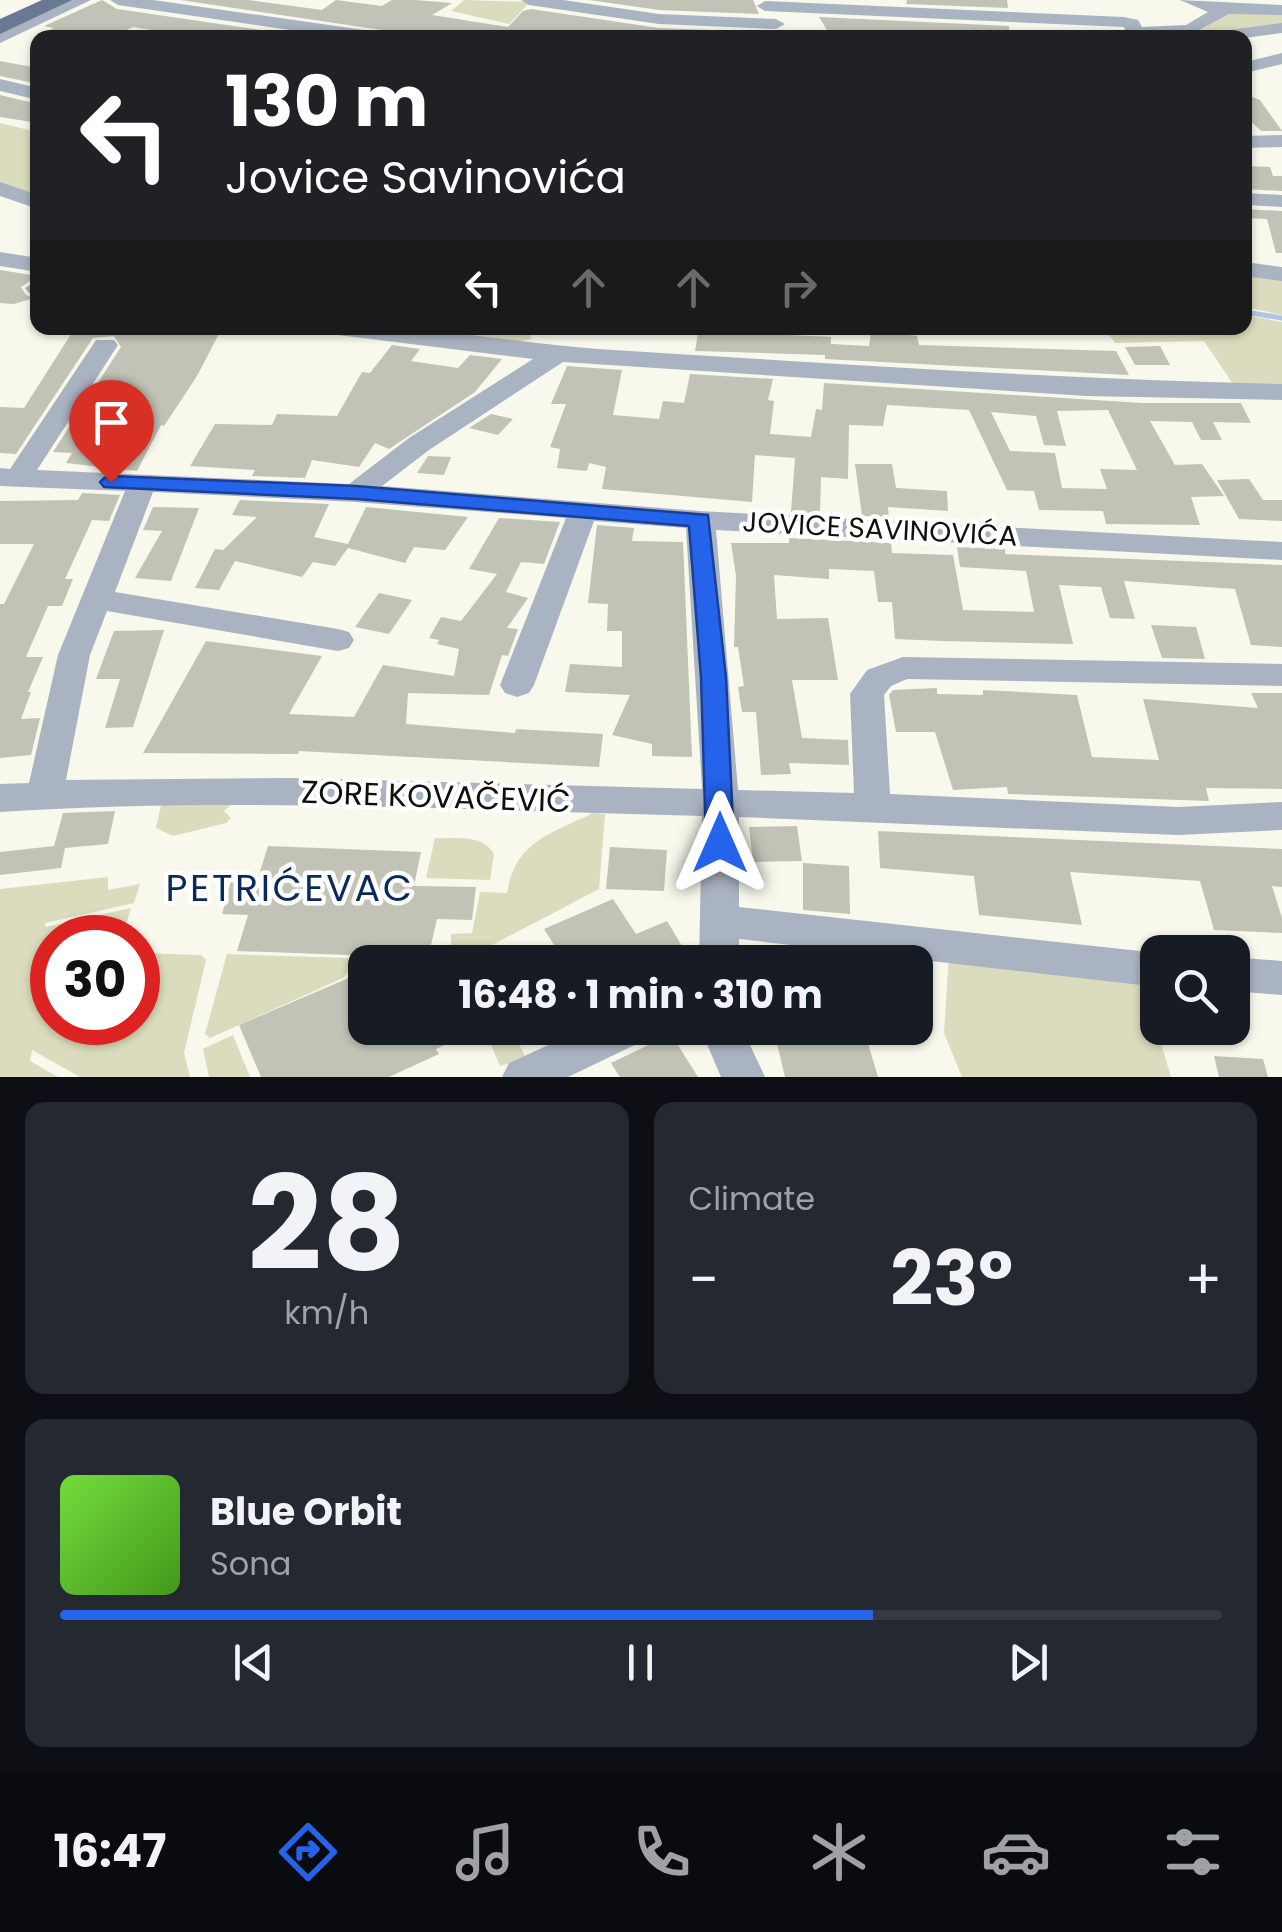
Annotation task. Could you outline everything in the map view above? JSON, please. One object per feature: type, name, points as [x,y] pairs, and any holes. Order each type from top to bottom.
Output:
[{"type":"main road","points":[[0,18],[42,0]]},
{"type":"main road","points":[[0,27],[61,0]]},
{"type":"street","points":[[0,38],[83,0]]},
{"type":"street","points":[[118,0],[325,30]]},
{"type":"street","points":[[529,0],[771,30]]},
{"type":"street","points":[[1118,0],[1132,30]]},
{"type":"street","points":[[1188,0],[1226,9],[1282,10]]},
{"type":"street","points":[[763,3],[780,30]]},
{"type":"street","points":[[763,3],[1032,9],[1127,30]]},
{"type":"street","points":[[1190,30],[1226,9]]},
{"type":"street","points":[[1252,32],[1282,28]]},
{"type":"street","points":[[1252,66],[1282,58]]},
{"type":"street","points":[[0,85],[30,92]]},
{"type":"street","points":[[1252,142],[1282,141]]},
{"type":"street","points":[[0,188],[30,200]]},
{"type":"street","points":[[1252,199],[1282,201]]},
{"type":"street","points":[[0,259],[30,264]]},
{"type":"street","points":[[1252,270],[1282,274]]},
{"type":"street","points":[[397,335],[558,354],[1087,388],[1282,392]]},
{"type":"street","points":[[9,477],[105,345]]},
{"type":"street","points":[[356,492],[419,444],[558,354]]},
{"type":"street","name":"JOVICE SAVINOVIĆA","points":[[9,477],[356,492],[700,520],[1282,551]]},
{"type":"street","points":[[45,794],[74,656],[142,484]]},
{"type":"street","points":[[517,685],[584,509]]},
{"type":"street","points":[[700,520],[721,804],[719,945]]},
{"type":"street","points":[[96,599],[338,640]]},
{"type":"street","points":[[873,807],[866,702],[872,686],[891,671],[918,667],[1282,676]]},
{"type":"street","name":"ZORE KOVAČEVIĆ","points":[[0,798],[45,794],[290,792],[873,807],[1178,820],[1282,816]]},
{"type":"street","points":[[720,921],[1140,968]]},
{"type":"street","points":[[1250,975],[1282,978]]},
{"type":"street","points":[[524,1077],[592,1045]]},
{"type":"street","points":[[728,1045],[742,1077]]},
{"type":"green space","points":[[464,0],[530,2],[509,24],[451,11]]},
{"type":"green space","points":[[1231,13],[1282,14],[1282,24],[1200,30]]},
{"type":"green space","points":[[0,123],[30,130],[30,196],[0,185]]},
{"type":"green space","points":[[1252,270],[1282,275],[1282,315],[1252,309]]},
{"type":"green space","points":[[1252,316],[1282,322],[1282,385],[1233,384],[1204,341],[1115,343],[1109,335],[1252,335]]},
{"type":"green space","points":[[431,335],[529,335],[532,339],[506,344]]},
{"type":"green space","points":[[233,803],[224,811],[231,818],[226,823],[173,836],[156,828],[161,805]]},
{"type":"green space","points":[[593,813],[605,814],[599,889],[492,945],[451,945],[451,934],[472,933],[480,892],[507,893],[518,862],[549,834]]},
{"type":"green space","points":[[435,838],[483,843],[494,854],[490,880],[426,878]]},
{"type":"green space","points":[[108,877],[108,890],[140,884],[134,903],[81,915],[30,915],[30,1045],[160,1045],[160,954],[201,955],[206,960],[184,1053],[190,1077],[80,1077],[32,1050],[30,1061],[58,1077],[0,1077],[0,889]]},
{"type":"green space","points":[[131,908],[129,915],[100,915]]},
{"type":"green space","points":[[227,954],[348,958],[348,972],[343,978],[210,1038],[205,1034]]},
{"type":"green space","points":[[949,955],[1140,976],[1140,1045],[1161,1045],[1171,1077],[962,1077],[944,1033]]},
{"type":"green space","points":[[233,1035],[250,1077],[209,1077],[203,1049]]},
{"type":"green space","points":[[491,1045],[520,1045],[526,1058],[500,1066]]},
{"type":"building","points":[[102,0],[117,9],[261,30],[50,30],[54,28],[44,26]]},
{"type":"building","points":[[180,0],[248,0],[322,10],[336,0],[382,6],[392,0],[415,0],[452,3],[432,15],[508,27],[523,11],[531,9],[659,28],[712,30],[381,30]]},
{"type":"building","points":[[589,0],[753,0],[759,14],[659,10]]},
{"type":"building","points":[[907,0],[1007,0],[1008,8],[906,4]]},
{"type":"building","points":[[819,17],[1009,26],[1009,30],[827,30]]},
{"type":"building","points":[[0,61],[30,67],[30,82],[0,76]]},
{"type":"building","points":[[0,95],[30,102],[30,122],[0,117]]},
{"type":"building","points":[[1252,97],[1260,100],[1282,131],[1261,131],[1252,123]]},
{"type":"building","points":[[1252,166],[1270,167],[1273,176],[1282,176],[1282,191],[1252,189]]},
{"type":"building","points":[[1252,209],[1282,211],[1282,253],[1276,253],[1267,219],[1252,218]]},
{"type":"building","points":[[0,270],[30,275],[30,281],[21,287],[30,299],[0,303]]},
{"type":"building","points":[[71,335],[218,335],[197,376],[164,426],[161,425],[137,471],[66,463],[72,453],[53,452],[121,347],[114,336],[93,338],[16,454],[0,453],[0,407],[24,408]]},
{"type":"building","points":[[698,335],[831,337],[831,344],[869,346],[870,335],[908,335],[917,336],[919,345],[1116,351],[1129,375],[825,359],[825,355],[695,351]]},
{"type":"building","points":[[392,345],[420,349],[411,361],[458,368],[470,355],[502,359],[475,392],[389,449],[375,443],[359,467],[312,460],[305,478],[252,476],[255,470],[190,466],[215,424],[272,425],[277,414],[337,416],[362,372],[370,373]]},
{"type":"building","points":[[1160,346],[1170,365],[1135,365],[1125,347]]},
{"type":"building","points":[[567,366],[622,370],[613,415],[659,419],[663,401],[684,403],[690,374],[773,379],[768,400],[774,401],[770,434],[811,437],[816,409],[822,410],[824,383],[1142,403],[1241,403],[1251,423],[1213,422],[1222,440],[1201,440],[1192,422],[1150,421],[1175,465],[1202,464],[1224,496],[1191,497],[1200,525],[1106,524],[1103,511],[1039,510],[1034,491],[1007,490],[969,410],[887,405],[883,426],[849,425],[848,479],[821,477],[820,514],[791,512],[795,458],[755,455],[752,502],[602,489],[606,467],[589,463],[587,471],[557,468],[560,449],[550,447],[566,404],[551,404]],"holes":[[[1108,410],[1137,470],[1100,469],[1107,489],[1062,488],[1055,453],[1010,451],[991,412],[1036,416],[1044,445],[1066,446],[1057,411]]]},
{"type":"building","points":[[491,414],[513,419],[498,435],[469,428]]},
{"type":"building","points":[[428,456],[451,457],[444,475],[417,473]]},
{"type":"building","points":[[855,464],[892,464],[896,488],[947,491],[948,511],[888,507],[889,517],[862,516]]},
{"type":"building","points":[[1249,479],[1263,500],[1282,500],[1282,521],[1239,519],[1217,480]]},
{"type":"building","points":[[82,493],[120,495],[109,521],[92,520],[65,579],[73,579],[62,606],[48,606],[26,657],[43,657],[21,719],[40,718],[31,755],[0,758],[0,604],[4,604],[34,544],[0,544],[0,501],[78,500]]},
{"type":"building","points":[[240,500],[329,504],[314,537],[348,544],[366,507],[468,517],[445,550],[414,547],[405,563],[348,548],[335,566],[313,562],[302,577],[235,561],[219,590],[195,588],[215,549],[223,550],[257,517],[232,515]]},
{"type":"building","points":[[153,507],[199,508],[171,581],[135,578],[162,531],[143,530]]},
{"type":"building","points":[[499,518],[560,522],[544,564],[521,562],[506,592],[528,598],[507,628],[518,629],[508,656],[502,655],[489,695],[408,693],[406,724],[515,733],[516,729],[603,734],[599,767],[299,751],[143,753],[206,641],[322,656],[289,714],[354,717],[383,665],[454,676],[459,649],[429,638],[441,617],[461,621],[497,574],[469,569]]},
{"type":"building","points":[[597,525],[634,528],[632,541],[683,542],[692,757],[652,756],[652,744],[612,735],[630,695],[565,692],[570,664],[622,667],[622,631],[607,631],[608,604],[588,603]]},
{"type":"building","points":[[789,538],[891,543],[892,553],[953,555],[963,610],[1034,612],[1026,571],[960,567],[957,547],[1005,549],[1005,554],[1282,565],[1282,647],[1251,645],[1235,589],[1124,581],[1135,619],[1110,618],[1101,587],[1059,585],[1073,644],[942,641],[895,639],[892,602],[878,602],[874,571],[829,569],[829,579],[774,575],[777,619],[828,618],[838,680],[792,680],[802,738],[848,740],[849,765],[789,763],[791,774],[761,775],[756,712],[742,712],[738,687],[744,686],[738,647],[734,647],[736,576],[731,543],[789,543]]},
{"type":"building","points":[[379,593],[412,600],[389,634],[355,627]]},
{"type":"building","points":[[1151,625],[1196,627],[1205,659],[1162,658]]},
{"type":"building","points":[[164,630],[133,727],[105,728],[120,679],[96,679],[114,631]]},
{"type":"building","points":[[937,688],[937,694],[983,695],[983,690],[1077,695],[1092,757],[1159,760],[1143,699],[1258,708],[1251,693],[1282,693],[1282,789],[1206,788],[1209,801],[1008,794],[1007,787],[953,790],[935,732],[896,732],[889,695],[893,690]]},
{"type":"building","points":[[115,811],[108,844],[65,848],[61,868],[0,875],[0,852],[54,846],[63,813]]},
{"type":"building","points":[[797,826],[802,861],[753,862],[749,827]]},
{"type":"building","points":[[878,831],[1282,849],[1282,887],[1272,886],[1282,918],[1282,933],[1214,930],[1200,881],[1070,872],[1082,925],[979,915],[974,876],[880,868]]},
{"type":"building","points":[[268,846],[421,852],[414,886],[476,887],[472,920],[437,919],[431,945],[348,945],[348,955],[237,951],[248,915],[222,914],[232,877],[258,878]]},
{"type":"building","points":[[610,847],[667,850],[664,891],[606,889]]},
{"type":"building","points":[[803,863],[849,866],[850,914],[803,910]]},
{"type":"building","points":[[613,899],[636,934],[667,921],[681,945],[554,945],[544,929]]},
{"type":"building","points":[[348,978],[348,1045],[445,1045],[436,1049],[439,1054],[389,1077],[261,1077],[239,1025]]},
{"type":"building","points":[[648,1045],[678,1045],[698,1077],[620,1077],[611,1063]]},
{"type":"building","points":[[777,1045],[869,1045],[878,1077],[785,1077]]},
{"type":"building","points":[[1214,1056],[1263,1059],[1268,1077],[1219,1077]]},
{"type":"waterway","points":[[1252,313],[1282,318]]},
{"type":"district","name":"PETRIĆEVAC","points":[[290,887]]},
{"type":"route","points":[[111,482],[356,492],[700,520],[721,804],[720,843]]}]
